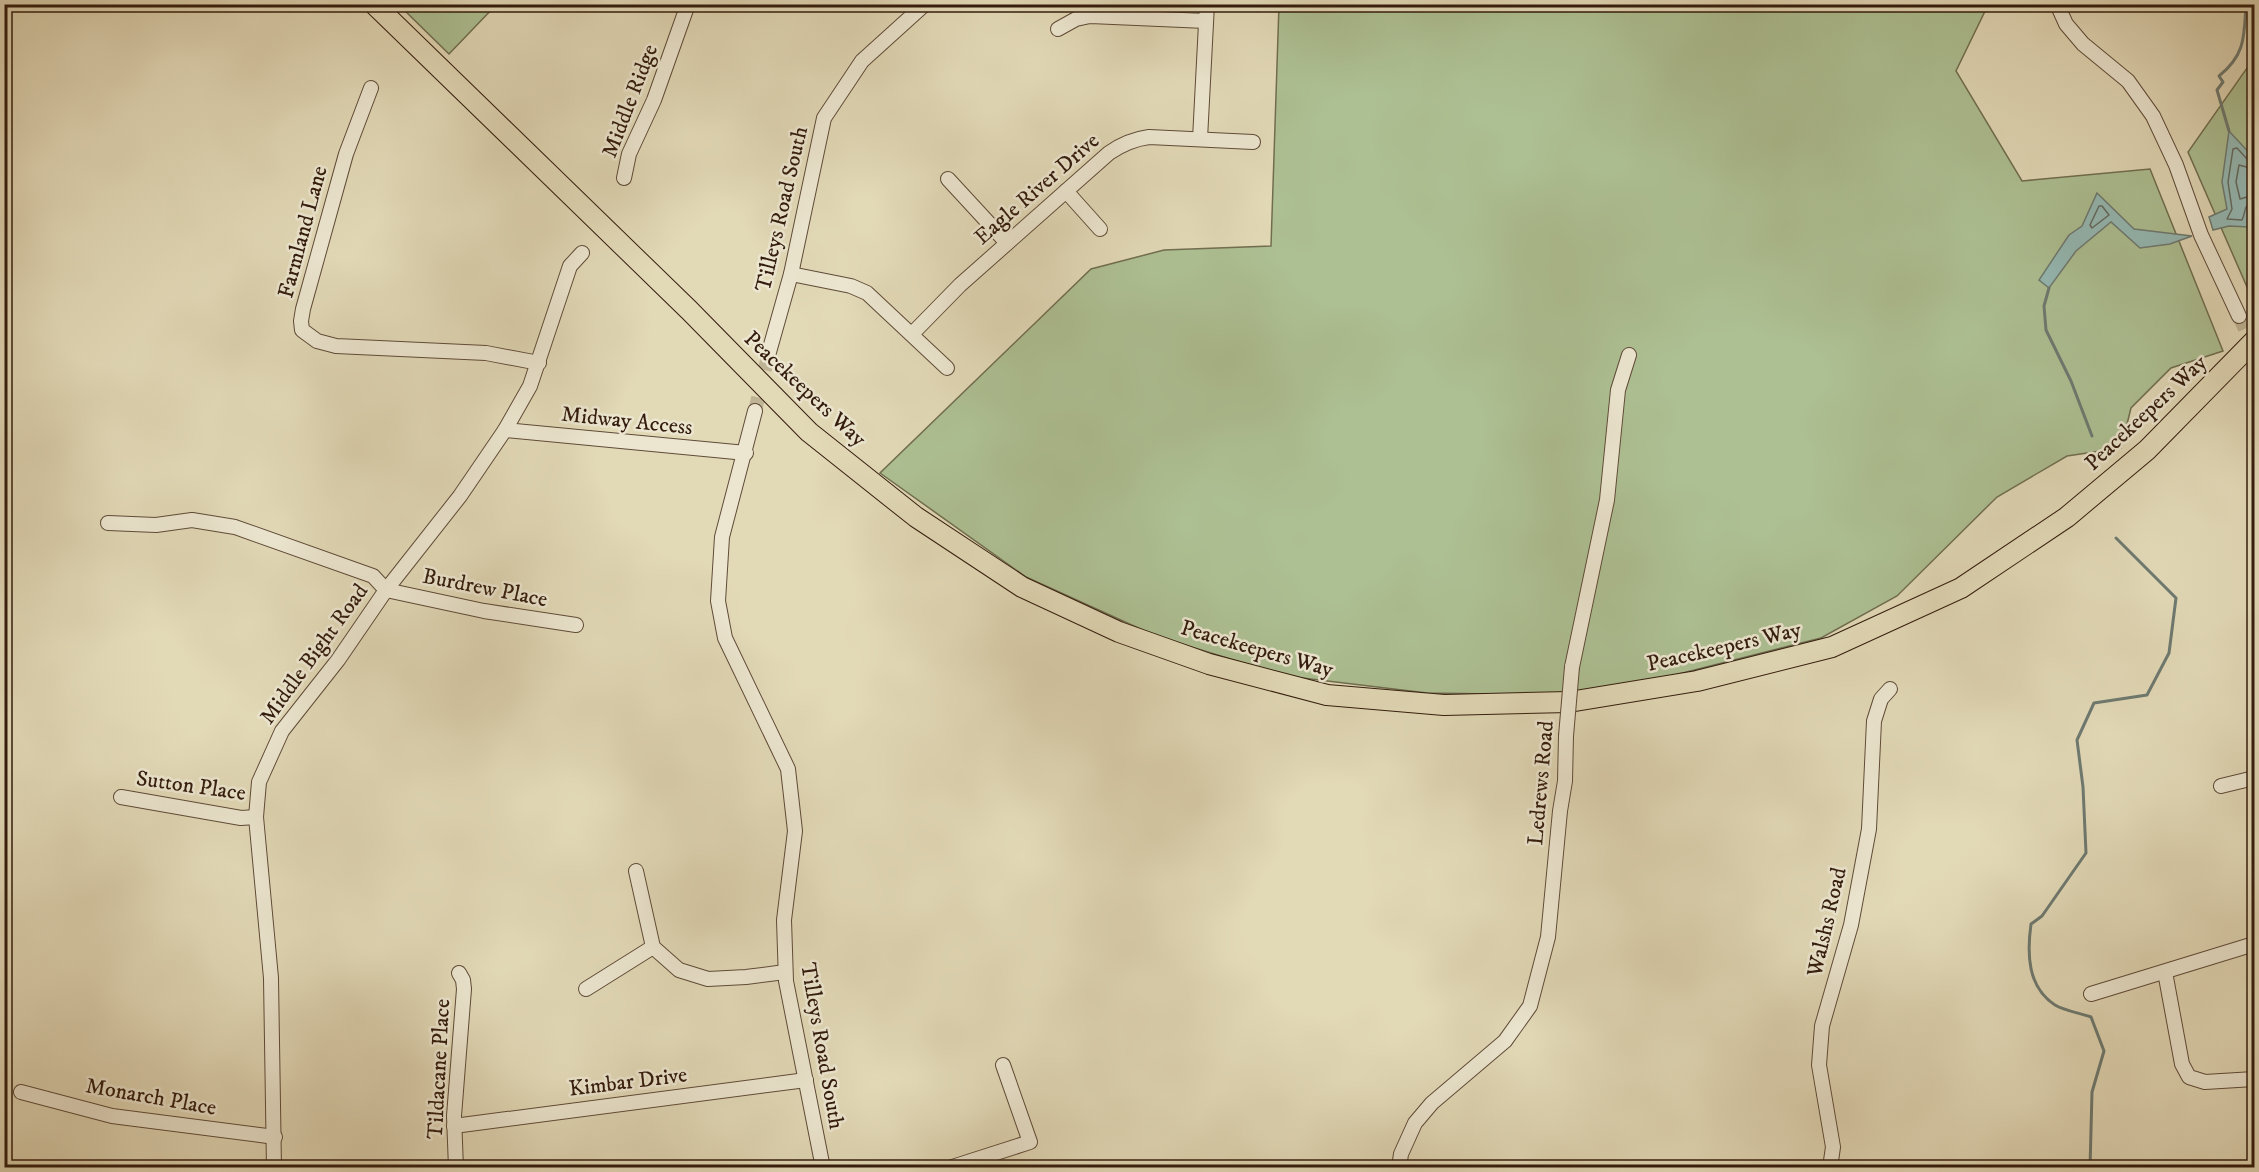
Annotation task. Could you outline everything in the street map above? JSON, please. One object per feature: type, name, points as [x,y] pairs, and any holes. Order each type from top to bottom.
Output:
[{"type":"highway","name":"Peacekeepers Way","points":[[374,4],[689,310],[809,432],[916,517],[1022,587],[1119,632],[1209,664],[1327,695],[1444,705],[1569,702],[1697,681],[1832,647],[1961,588],[2067,517],[2147,450],[2254,341]]},
{"type":"street","name":"Middle Ridge","points":[[624,178],[629,154],[654,100],[688,4]]},
{"type":"street","name":"Tilleys Road South","points":[[769,352],[790,274],[825,118],[862,61],[925,4]]},
{"type":"street","points":[[1200,139],[1207,4]]},
{"type":"street","points":[[2057,4],[2066,24],[2083,44],[2128,81],[2153,116],[2176,165],[2201,235],[2239,316]]},
{"type":"street","points":[[1058,29],[1070,21],[1090,16],[1206,21]]},
{"type":"street","name":"Farmland Lane","points":[[371,88],[346,154],[329,212],[303,309],[302,330],[317,341],[336,346],[486,353],[539,363]]},
{"type":"street","name":"Eagle River Drive","points":[[912,334],[960,285],[1007,243],[1109,153],[1130,141],[1149,137],[1253,142]]},
{"type":"street","points":[[948,179],[1007,243]]},
{"type":"street","points":[[1066,191],[1100,229]]},
{"type":"street","name":"Middle Bight Road","points":[[274,1167],[271,978],[256,817],[259,782],[282,731],[338,660],[386,590],[460,496],[505,430],[530,386],[570,266],[582,253]]},
{"type":"street","points":[[790,274],[860,289],[879,302],[947,368]]},
{"type":"street","name":"Ledrews Road","points":[[1399,1167],[1401,1154],[1410,1133],[1426,1110],[1505,1041],[1530,1006],[1548,937],[1565,781],[1572,667],[1607,500],[1618,390],[1629,355]]},
{"type":"street","name":"Tilleys Road South","points":[[755,411],[746,453],[722,537],[718,601],[724,638],[788,769],[795,831],[784,920],[785,972],[824,1167]]},
{"type":"street","name":"Midway Access","points":[[505,430],[746,453]]},
{"type":"street","points":[[108,523],[156,525],[192,520],[235,527],[373,576],[386,590]]},
{"type":"street","name":"Burdrew Place","points":[[386,590],[484,611],[576,625]]},
{"type":"street","name":"Walshs Road","points":[[1830,1167],[1833,1147],[1819,1065],[1822,1026],[1851,925],[1869,829],[1874,721],[1881,699],[1890,689]]},
{"type":"street","points":[[2221,786],[2254,778]]},
{"type":"street","name":"Sutton Place","points":[[121,797],[241,818],[256,817]]},
{"type":"street","points":[[636,871],[653,947],[679,970],[708,979],[785,972]]},
{"type":"street","points":[[2091,994],[2254,944]]},
{"type":"street","points":[[586,989],[653,947]]},
{"type":"street","points":[[2165,972],[2182,1064],[2189,1077],[2205,1082],[2254,1079]]},
{"type":"street","name":"Tildacane Place","points":[[456,1167],[454,1126],[464,989],[459,973]]},
{"type":"street","points":[[949,1167],[1030,1143],[1003,1065]]},
{"type":"street","name":"Kimbar Drive","points":[[454,1126],[806,1080]]},
{"type":"street","name":"Monarch Place","points":[[21,1092],[112,1116],[275,1137]]},
{"type":"green space","points":[[399,5],[496,5],[449,54]]},
{"type":"green space","points":[[1279,5],[1988,5],[1956,71],[2022,181],[2150,169],[2223,351],[2171,368],[2131,408],[2121,448],[2067,456],[1997,497],[1897,596],[1821,638],[1655,680],[1559,695],[1427,693],[1286,676],[1156,636],[1026,577],[880,473],[1091,269],[1164,250],[1271,246]]},
{"type":"green space","points":[[2245,5],[2254,5],[2254,53]]},
{"type":"green space","points":[[2254,58],[2254,303],[2188,152]]},
{"type":"water","points":[[2229,131],[2254,158],[2254,206],[2250,211],[2249,227],[2229,226],[2213,230],[2209,217],[2227,209],[2222,182]]},
{"type":"water","points":[[2097,193],[2134,229],[2192,236],[2170,244],[2140,248],[2111,222],[2076,251],[2049,288],[2039,280],[2069,235],[2082,226]]},
{"type":"waterway","points":[[2229,131],[2217,90],[2223,82],[2219,76],[2234,60],[2242,44],[2246,4]]},
{"type":"waterway","points":[[2049,288],[2044,306],[2046,330],[2071,381],[2092,436]]},
{"type":"waterway","points":[[2090,1168],[2092,1092],[2104,1051],[2091,1017],[2055,1005],[2039,989],[2031,969],[2029,946],[2031,924],[2042,916],[2086,853],[2083,787],[2077,740],[2094,703],[2147,695],[2169,653],[2176,598],[2116,538]]},
{"type":"tunnel","points":[[2239,316],[2254,348]]},
{"type":"tunnel","points":[[755,411],[769,352]]}]
